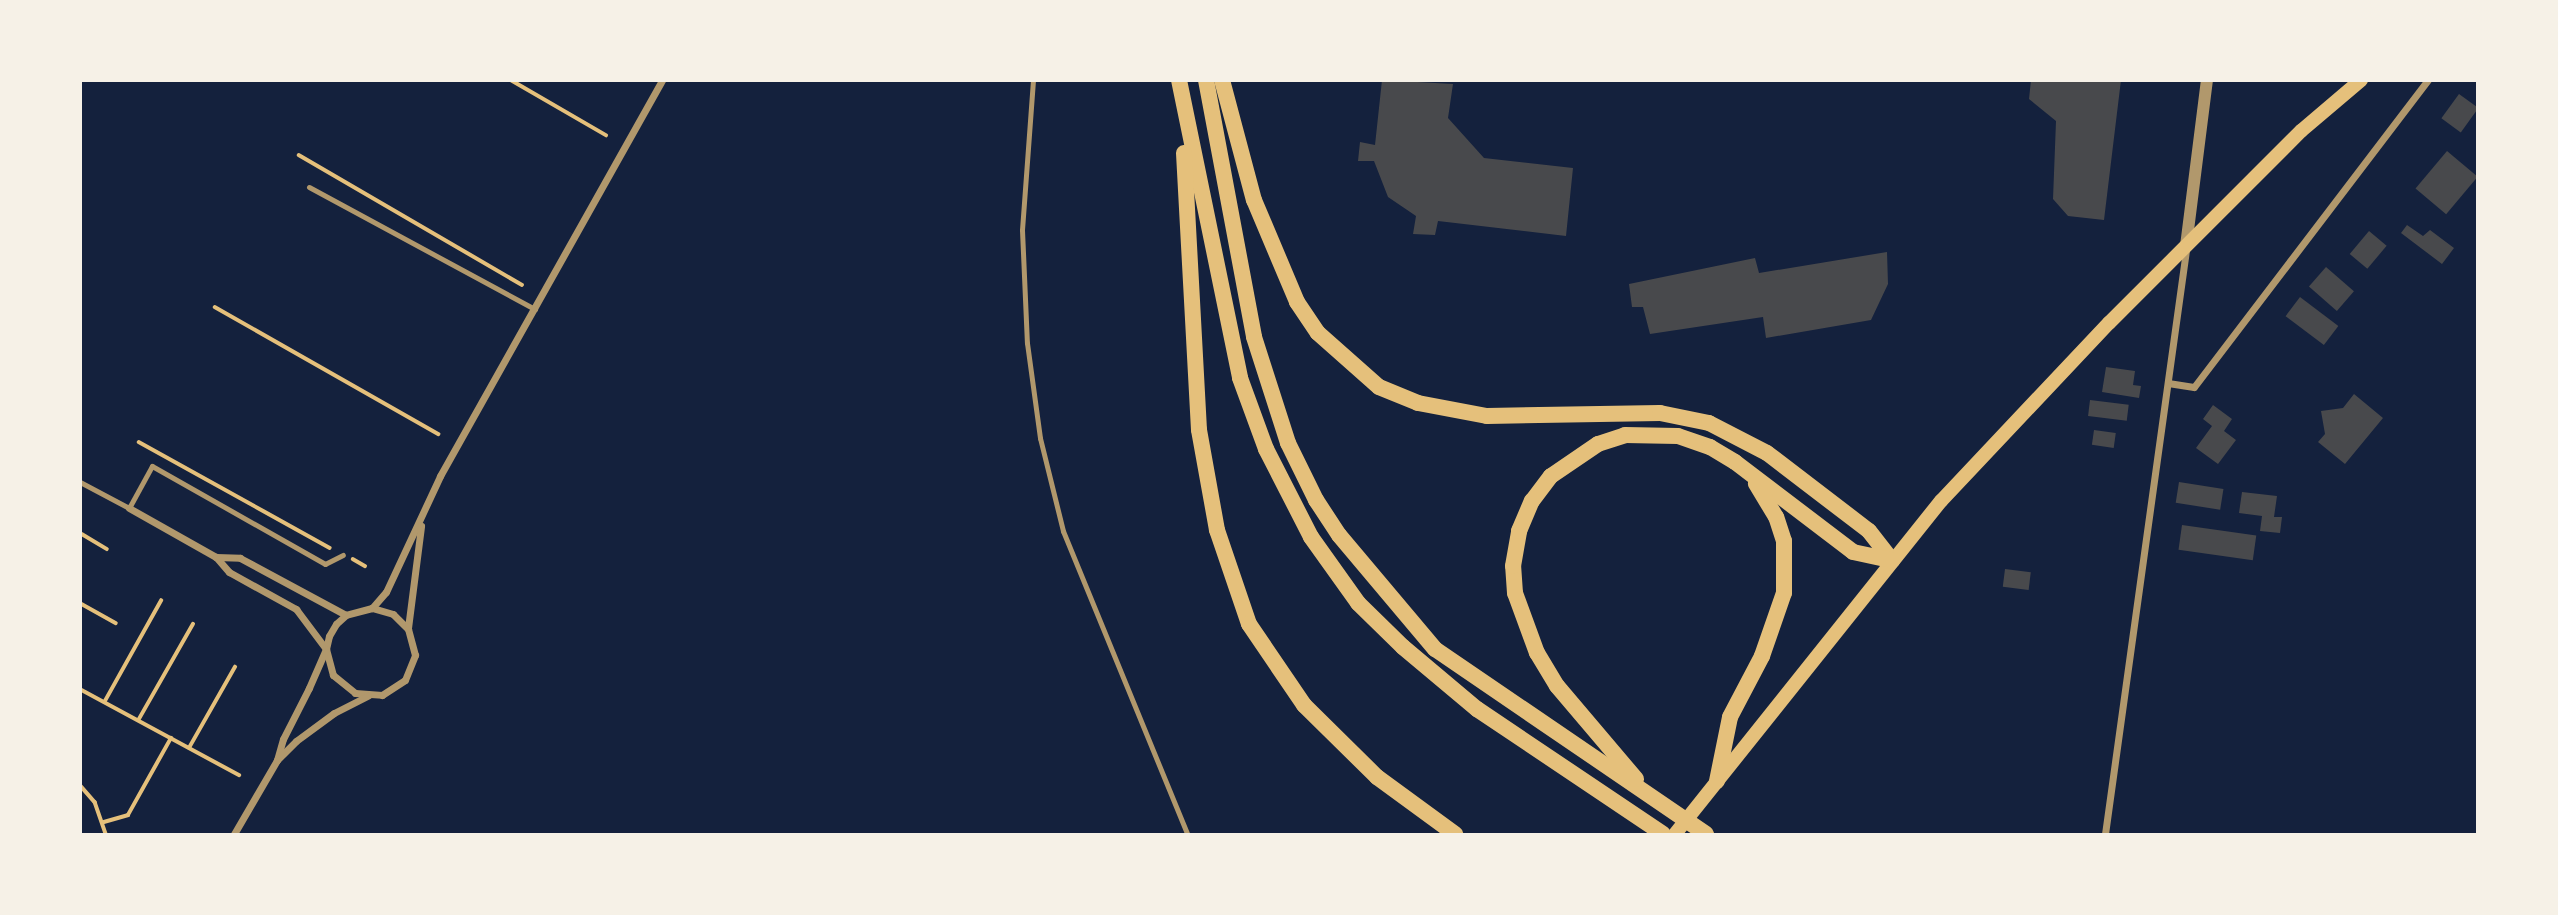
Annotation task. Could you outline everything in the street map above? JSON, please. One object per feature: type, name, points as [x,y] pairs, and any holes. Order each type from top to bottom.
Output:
[{"type":"main road","points":[[1178,80],[1240,378],[1266,449],[1311,537],[1358,603],[1403,647],[1478,709],[1656,830]]},
{"type":"main road","points":[[1178,80],[1199,430],[1217,530],[1249,624],[1304,705],[1377,777],[1455,835]]},
{"type":"main road","points":[[1206,80],[1254,337],[1288,443],[1316,500],[1339,535],[1435,649],[1706,835]]},
{"type":"main road","points":[[1222,80],[1254,200],[1279,265],[1318,333],[1379,387],[1418,403],[1488,416],[1660,413],[1709,423],[1767,453],[1869,531],[1892,561]]},
{"type":"main road","points":[[1675,835],[1941,501],[2186,246],[2301,131],[2361,80]]},
{"type":"main road","points":[[1644,790],[1557,686],[1537,653],[1515,593],[1513,566],[1519,531],[1532,501],[1551,476],[1598,444],[1625,435],[1678,436],[1710,446],[1735,462],[1853,552],[1892,561]]},
{"type":"main road","points":[[1717,781],[1730,717],[1778,617],[1787,568],[1776,517],[1764,494],[1735,462]]},
{"type":"street","points":[[372,608],[386,592],[421,522],[440,476],[662,80]]},
{"type":"street","points":[[2105,835],[2207,80]]},
{"type":"street","points":[[2168,383],[2194,387],[2428,80]]},
{"type":"street","points":[[129,508],[216,556],[229,572],[296,609],[326,649],[338,681],[355,693],[368,696],[382,695],[405,680],[415,655],[408,629],[421,522]]},
{"type":"street","points":[[216,556],[240,558],[346,615]]},
{"type":"street","points":[[234,835],[277,760],[336,624],[346,615],[372,608],[393,614],[408,629]]},
{"type":"street","points":[[277,760],[312,727],[368,696]]},
{"type":"lane","points":[[1033,80],[1021,230],[1027,343],[1040,439],[1063,531],[1187,835]]},
{"type":"lane","points":[[309,187],[535,309]]},
{"type":"lane","points":[[80,482],[129,508],[152,466],[325,564],[343,555]]},
{"type":"path","points":[[511,80],[606,135]]},
{"type":"path","points":[[299,155],[522,285]]},
{"type":"path","points":[[215,307],[439,434]]},
{"type":"path","points":[[139,442],[343,555]]},
{"type":"path","points":[[82,534],[107,549]]},
{"type":"path","points":[[105,701],[161,601]]},
{"type":"path","points":[[80,603],[116,623]]},
{"type":"path","points":[[139,720],[193,624]]},
{"type":"path","points":[[189,748],[235,667]]},
{"type":"path","points":[[80,689],[239,775]]},
{"type":"path","points":[[104,822],[128,816],[171,738]]},
{"type":"path","points":[[80,785],[104,822],[106,835]]},
{"type":"building","points":[[1382,80],[1453,84],[1448,118],[1484,158],[1573,168],[1566,236],[1438,221],[1435,235],[1413,234],[1416,216],[1388,197],[1374,161],[1358,161],[1360,142],[1375,145]]},
{"type":"building","points":[[2031,80],[2121,80],[2104,220],[2068,216],[2053,199],[2056,121],[2029,99]]},
{"type":"building","points":[[2459,94],[2478,108],[2461,132],[2441,118]]},
{"type":"building","points":[[2447,151],[2478,177],[2446,214],[2416,189]]},
{"type":"building","points":[[2407,225],[2423,236],[2430,230],[2454,248],[2442,264],[2401,233]]},
{"type":"building","points":[[2369,231],[2387,246],[2367,269],[2350,254]]},
{"type":"building","points":[[1887,252],[1888,284],[1871,320],[1766,338],[1763,317],[1650,334],[1643,307],[1632,307],[1629,284],[1755,258],[1759,273]]},
{"type":"building","points":[[2326,267],[2354,291],[2337,311],[2309,287]]},
{"type":"building","points":[[2300,297],[2338,326],[2324,345],[2286,316]]},
{"type":"building","points":[[2106,367],[2135,371],[2133,385],[2141,386],[2139,398],[2102,392]]},
{"type":"building","points":[[2354,394],[2383,418],[2345,464],[2318,442],[2325,434],[2321,411],[2343,408]]},
{"type":"building","points":[[2090,400],[2129,405],[2127,421],[2088,416]]},
{"type":"building","points":[[2213,405],[2232,419],[2224,431],[2236,440],[2218,464],[2196,448],[2212,426],[2203,419]]},
{"type":"building","points":[[2094,430],[2116,433],[2114,448],[2092,445]]},
{"type":"building","points":[[2179,482],[2223,489],[2220,510],[2176,503]]},
{"type":"building","points":[[2242,492],[2277,496],[2274,517],[2282,517],[2280,533],[2260,531],[2262,516],[2239,513]]},
{"type":"building","points":[[2182,525],[2256,535],[2253,560],[2179,550]]},
{"type":"building","points":[[2005,569],[2031,572],[2029,590],[2003,587]]}]
